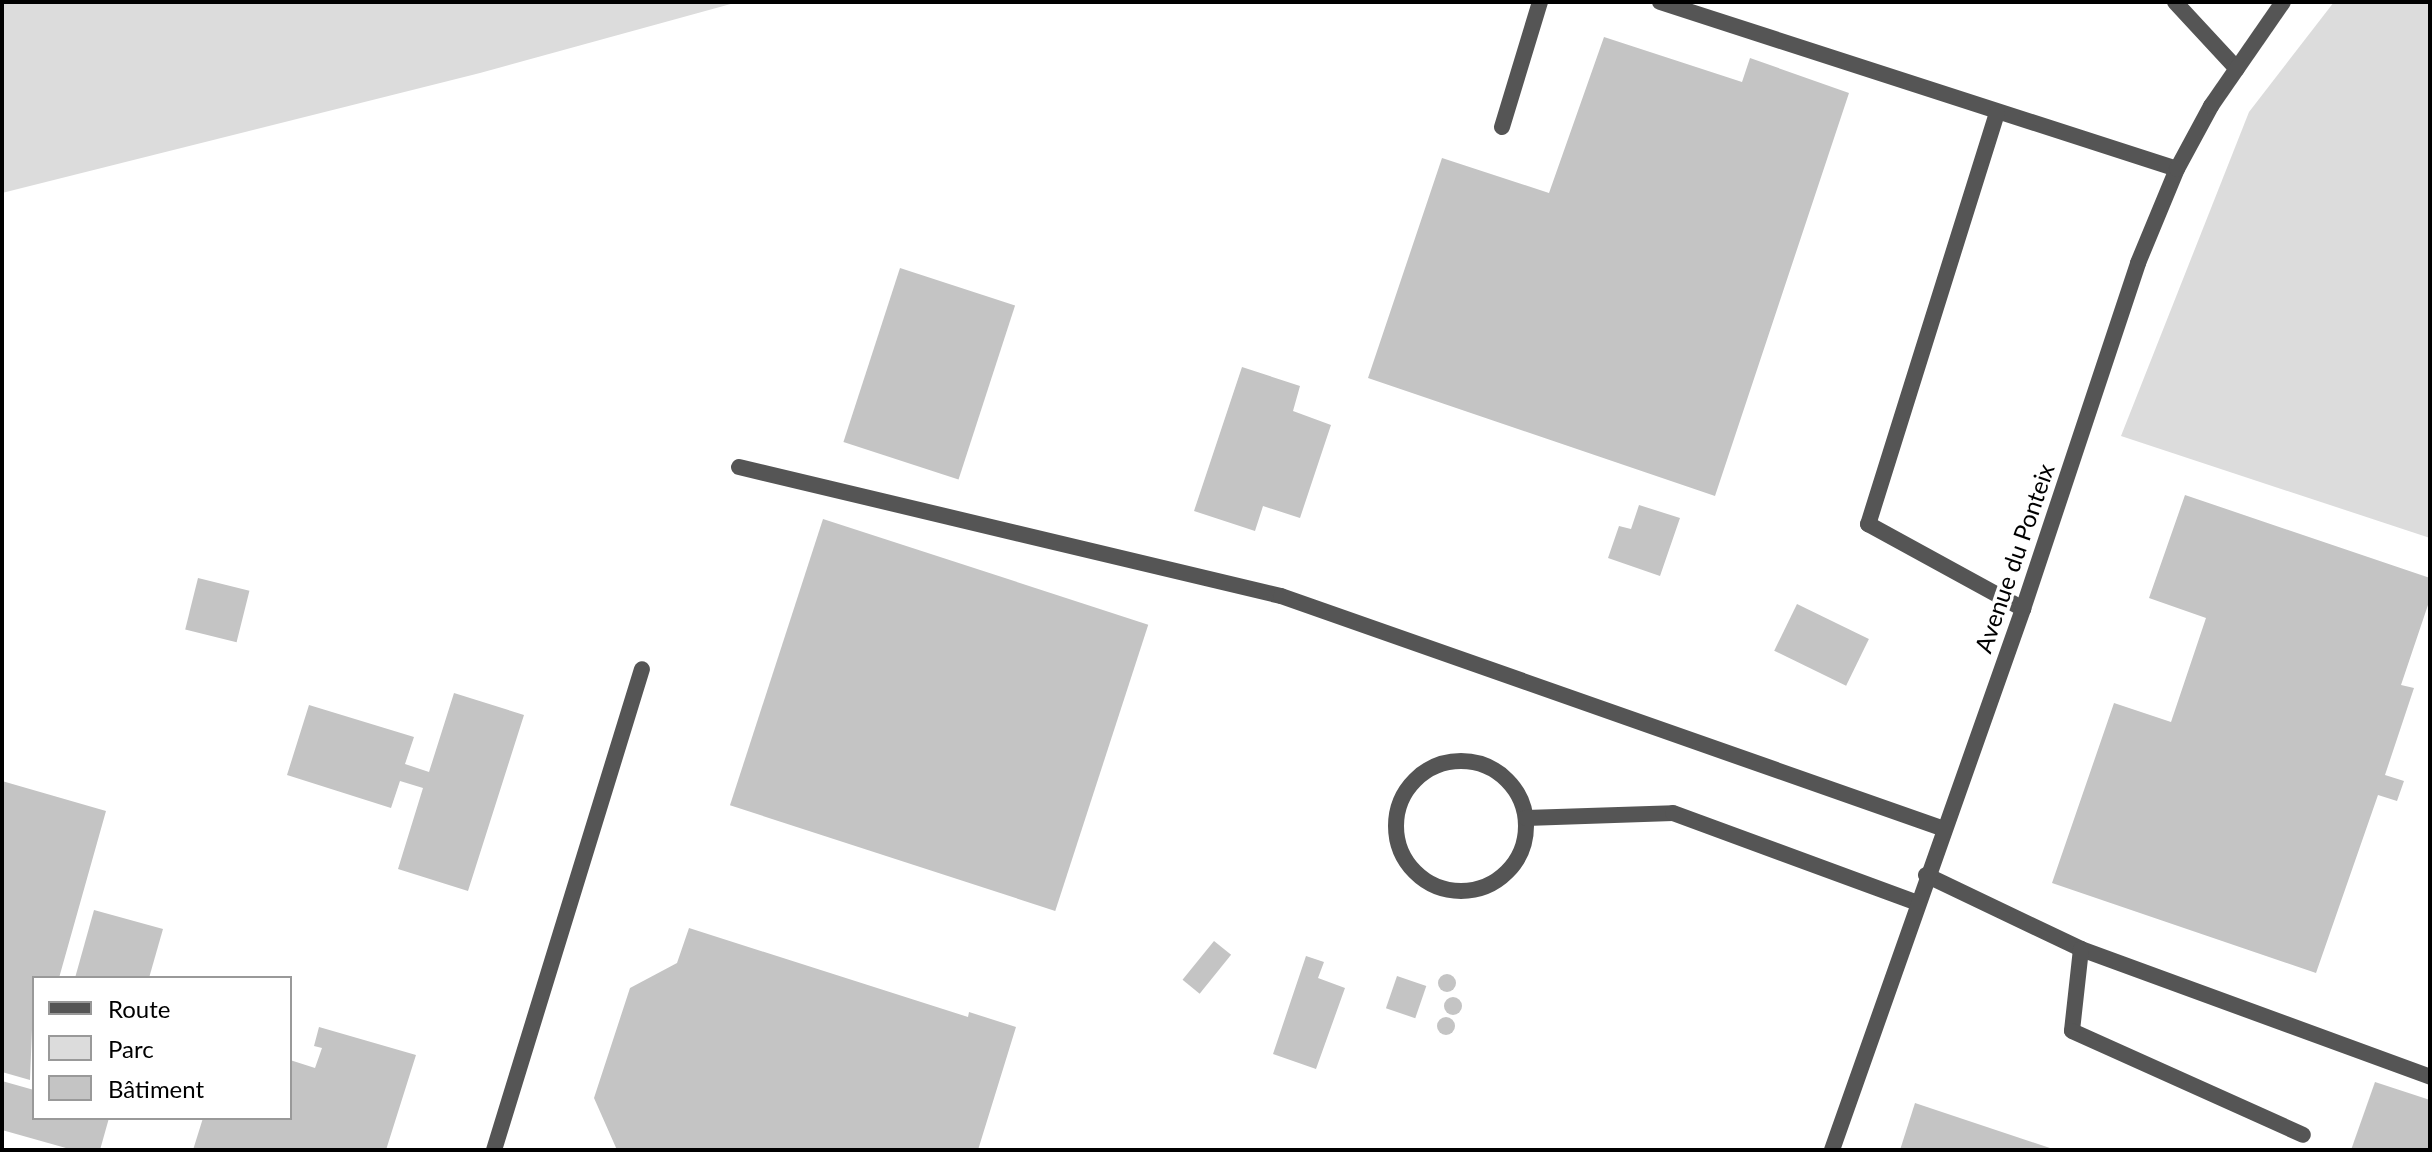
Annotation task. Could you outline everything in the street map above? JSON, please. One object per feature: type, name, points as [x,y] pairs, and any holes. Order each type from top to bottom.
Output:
[{"type":"street","points":[[1502,127],[1540,2]]},
{"type":"street","points":[[1660,2],[2177,169]]},
{"type":"street","points":[[2175,2],[2237,69]]},
{"type":"street","name":"Avenue du Ponteix","points":[[1832,1150],[1926,875],[2023,609],[2138,263],[2177,169],[2237,69],[2283,2]]},
{"type":"street","points":[[1997,113],[1868,524],[2023,609]]},
{"type":"street","points":[[739,467],[1281,596],[1944,829]]},
{"type":"street","points":[[494,1150],[642,669]]},
{"type":"street","points":[[1452,761],[1492,768],[1520,798],[1526,818],[1516,861],[1491,882],[1460,891],[1419,876],[1397,839],[1403,797],[1432,767],[1452,761]]},
{"type":"street","points":[[1526,818],[1673,813],[1917,903]]},
{"type":"street","points":[[1926,875],[2081,949],[2430,1077]]},
{"type":"street","points":[[2081,949],[2072,1031],[2303,1135]]},
{"type":"green space","points":[[2,2],[738,2],[480,73],[2,193]]},
{"type":"green space","points":[[2334,2],[2430,2],[2430,538],[2121,436],[2249,112]]},
{"type":"building","points":[[1604,37],[1742,82],[1750,58],[1849,93],[1715,496],[1368,378],[1442,158],[1549,193]]},
{"type":"building","points":[[900,268],[1015,305],[959,479],[843,442]]},
{"type":"building","points":[[1242,367],[1300,386],[1293,411],[1331,425],[1300,518],[1263,506],[1255,531],[1194,511]]},
{"type":"building","points":[[2185,495],[2430,578],[2430,599],[2401,685],[2414,688],[2385,775],[2404,781],[2397,801],[2378,795],[2316,973],[2052,883],[2114,703],[2171,722],[2206,618],[2149,598]]},
{"type":"building","points":[[1639,505],[1680,518],[1660,576],[1608,558],[1619,526],[1631,529]]},
{"type":"building","points":[[823,519],[1148,625],[1055,911],[730,805]]},
{"type":"building","points":[[198,578],[249,591],[237,642],[185,629]]},
{"type":"building","points":[[1797,604],[1869,639],[1846,686],[1774,651]]},
{"type":"building","points":[[454,693],[524,715],[468,891],[398,869],[423,788],[400,781],[391,808],[287,775],[309,705],[414,737],[405,764],[429,772]]},
{"type":"building","points":[[2,781],[106,811],[60,976],[32,976],[30,1080],[2,1072]]},
{"type":"building","points":[[94,910],[163,929],[150,976],[76,976]]},
{"type":"building","points":[[689,928],[968,1017],[969,1012],[1016,1027],[978,1150],[617,1150],[594,1098],[630,988],[677,963]]},
{"type":"building","points":[[1214,941],[1231,955],[1200,994],[1183,980]]},
{"type":"building","points":[[1306,956],[1324,962],[1318,978],[1345,988],[1316,1069],[1273,1054]]},
{"type":"building","points":[[1447,974],[1456,983],[1447,992],[1438,983]]},
{"type":"building","points":[[1397,976],[1426,986],[1415,1018],[1386,1008]]},
{"type":"building","points":[[1453,997],[1462,1006],[1453,1015],[1444,1006]]},
{"type":"building","points":[[1446,1017],[1455,1026],[1446,1035],[1437,1026]]},
{"type":"building","points":[[319,1027],[416,1055],[386,1150],[193,1150],[202,1120],[292,1120],[292,1061],[315,1068],[322,1048],[314,1046]]},
{"type":"building","points":[[2,1081],[32,1089],[32,1120],[108,1120],[100,1150],[73,1150],[2,1130]]},
{"type":"building","points":[[2375,1082],[2430,1100],[2430,1150],[2351,1150]]},
{"type":"building","points":[[1915,1103],[2053,1149],[2053,1150],[1900,1150]]}]
